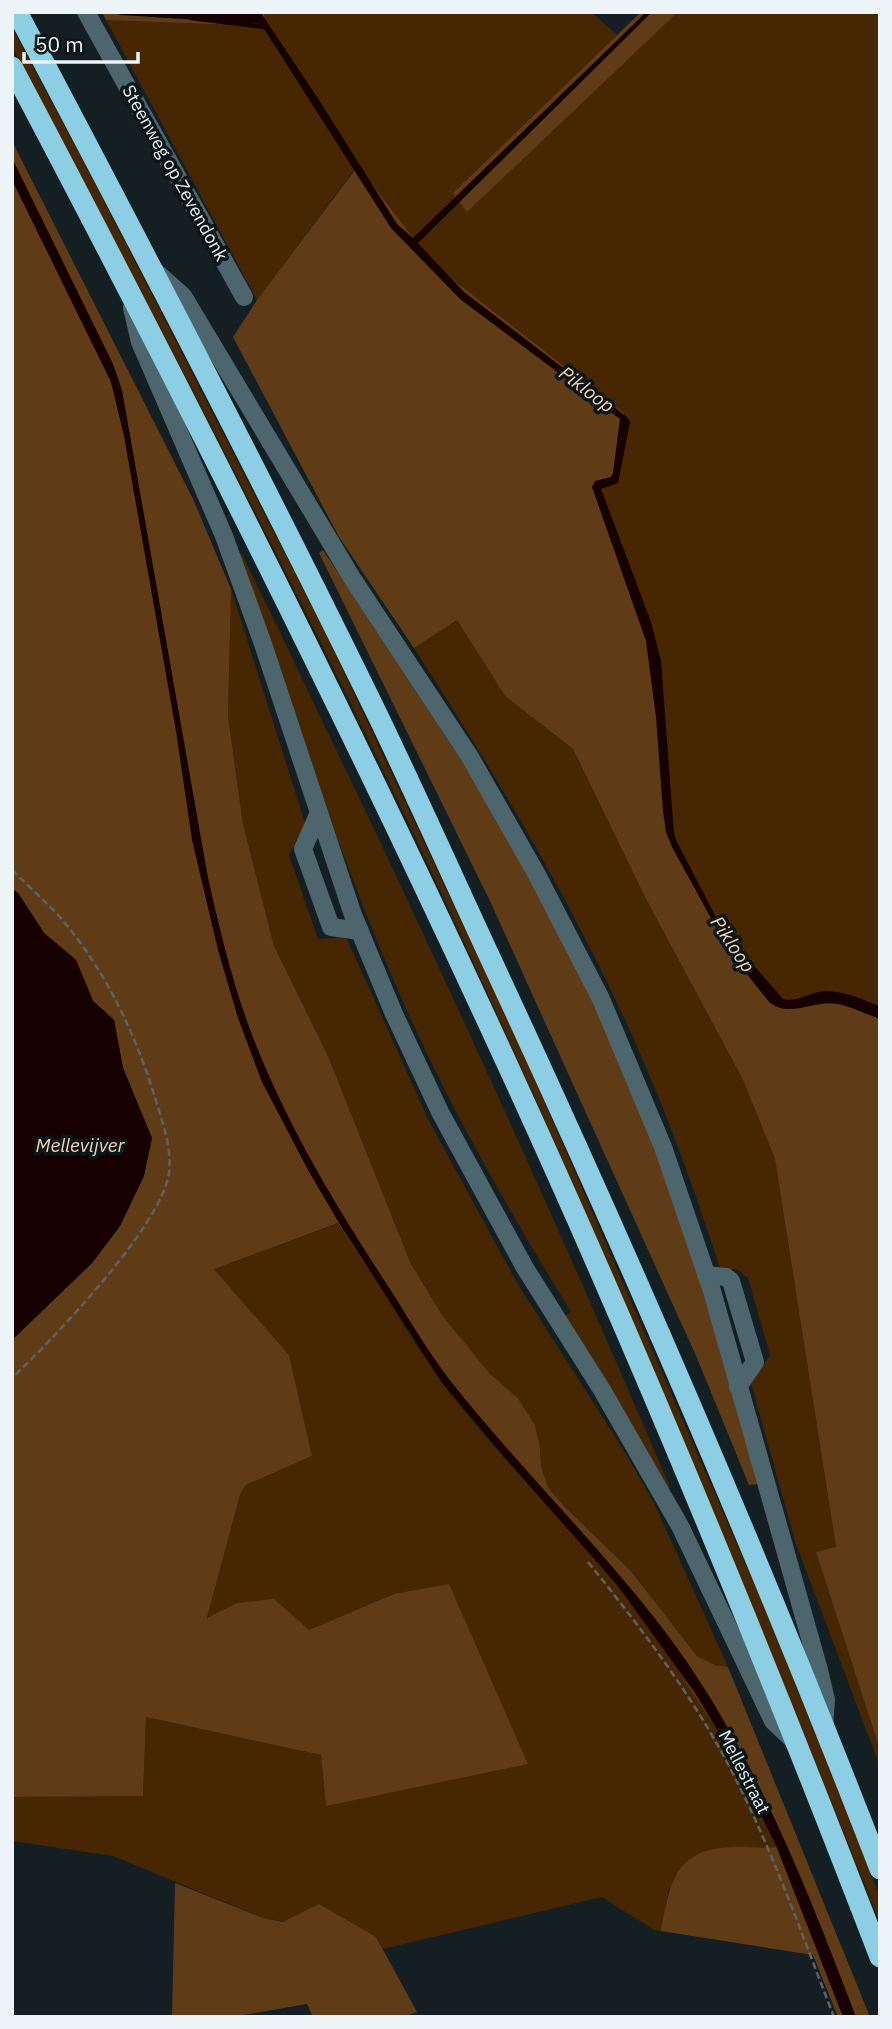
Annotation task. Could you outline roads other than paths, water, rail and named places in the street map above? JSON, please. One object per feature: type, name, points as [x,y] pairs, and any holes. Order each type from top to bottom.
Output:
[{"type":"highway","points":[[17,12],[154,269],[265,486],[375,711],[536,1055],[664,1343],[824,1726],[880,1869]]},
{"type":"highway","points":[[12,67],[232,490],[354,738],[514,1081],[637,1360],[799,1745],[880,1957]]},
{"type":"street","name":"Steenweg op Zevendonk","points":[[86,12],[244,297]]},
{"type":"street","points":[[154,269],[183,296],[352,578],[470,757],[536,873],[601,999],[663,1147],[706,1275],[819,1670],[826,1700],[824,1726]]},
{"type":"street","points":[[126,284],[140,342],[224,536],[263,644],[318,815],[360,930],[434,1100],[525,1268],[602,1390],[680,1526],[772,1721],[799,1745]]},
{"type":"street","points":[[318,815],[303,849],[307,862],[331,927],[360,930]]},
{"type":"water","points":[[109,12],[261,13],[397,224],[413,238],[646,12],[652,12],[418,243],[464,292],[630,422],[618,483],[601,489],[651,622],[661,661],[674,834],[677,842],[722,929],[783,999],[826,991],[840,993],[880,1006],[880,1019],[838,1004],[785,1009],[769,1002],[729,951],[672,847],[666,832],[663,811],[656,717],[646,641],[592,487],[595,481],[611,477],[613,473],[620,419],[460,299],[391,228],[261,24]]},
{"type":"water","points":[[12,158],[113,364],[122,390],[208,878],[238,994],[264,1065],[329,1192],[443,1371],[660,1625],[721,1716],[748,1764],[795,1864],[856,2017],[843,2017],[777,1848],[724,1741],[695,1693],[618,1586],[442,1383],[339,1223],[262,1082],[238,1018],[218,950],[192,840],[176,731],[124,436],[111,382],[12,180]]},
{"type":"water","name":"Mellevijver","points":[[12,889],[18,893],[44,933],[76,960],[93,1001],[114,1020],[123,1068],[152,1138],[144,1176],[120,1226],[92,1263],[12,1340]]},
{"type":"waterway","name":"Pikloop","points":[[191,18],[265,27]]}]
